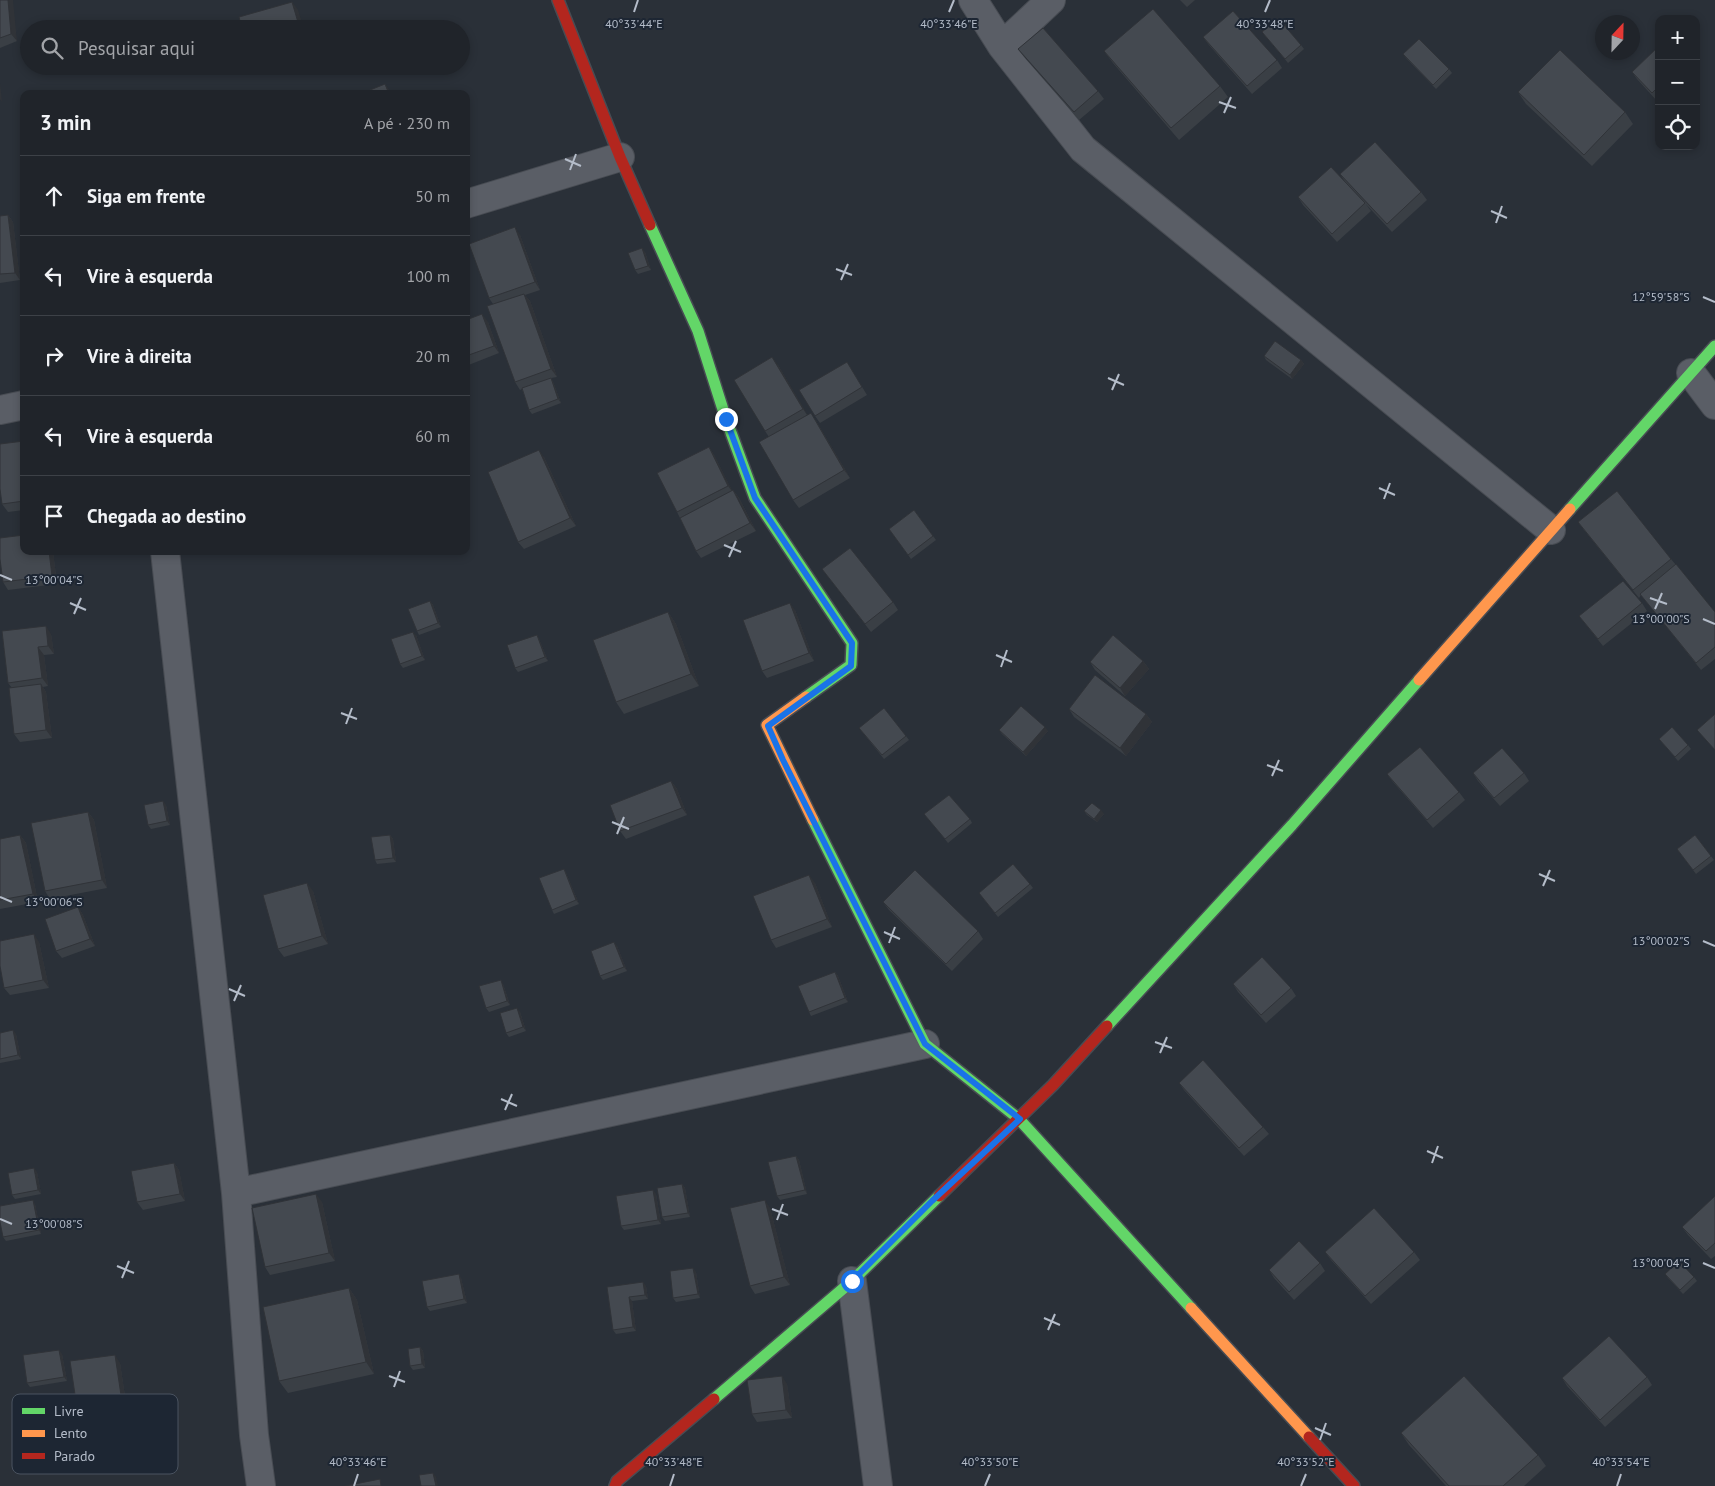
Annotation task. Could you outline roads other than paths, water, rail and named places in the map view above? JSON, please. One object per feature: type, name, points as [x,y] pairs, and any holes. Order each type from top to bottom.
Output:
[{"type":"street","points":[[558,0],[620,157],[698,331],[726,419],[755,498],[852,643],[851,666],[768,726],[787,769],[925,1044],[1020,1119],[1354,1486]]},
{"type":"street","points":[[974,0],[1002,46],[1083,149],[1551,530]]},
{"type":"street","points":[[1002,46],[1051,0]]},
{"type":"street","points":[[470,203],[620,157]]},
{"type":"street","points":[[615,1486],[617,1481],[852,1281],[1060,1078],[1292,825],[1715,346]]},
{"type":"street","points":[[1691,373],[1715,405]]},
{"type":"street","points":[[0,410],[20,406]]},
{"type":"street","points":[[165,555],[236,1193],[254,1435],[261,1486]]},
{"type":"street","points":[[236,1193],[925,1044]]},
{"type":"street","points":[[852,1281],[878,1486]]}]
